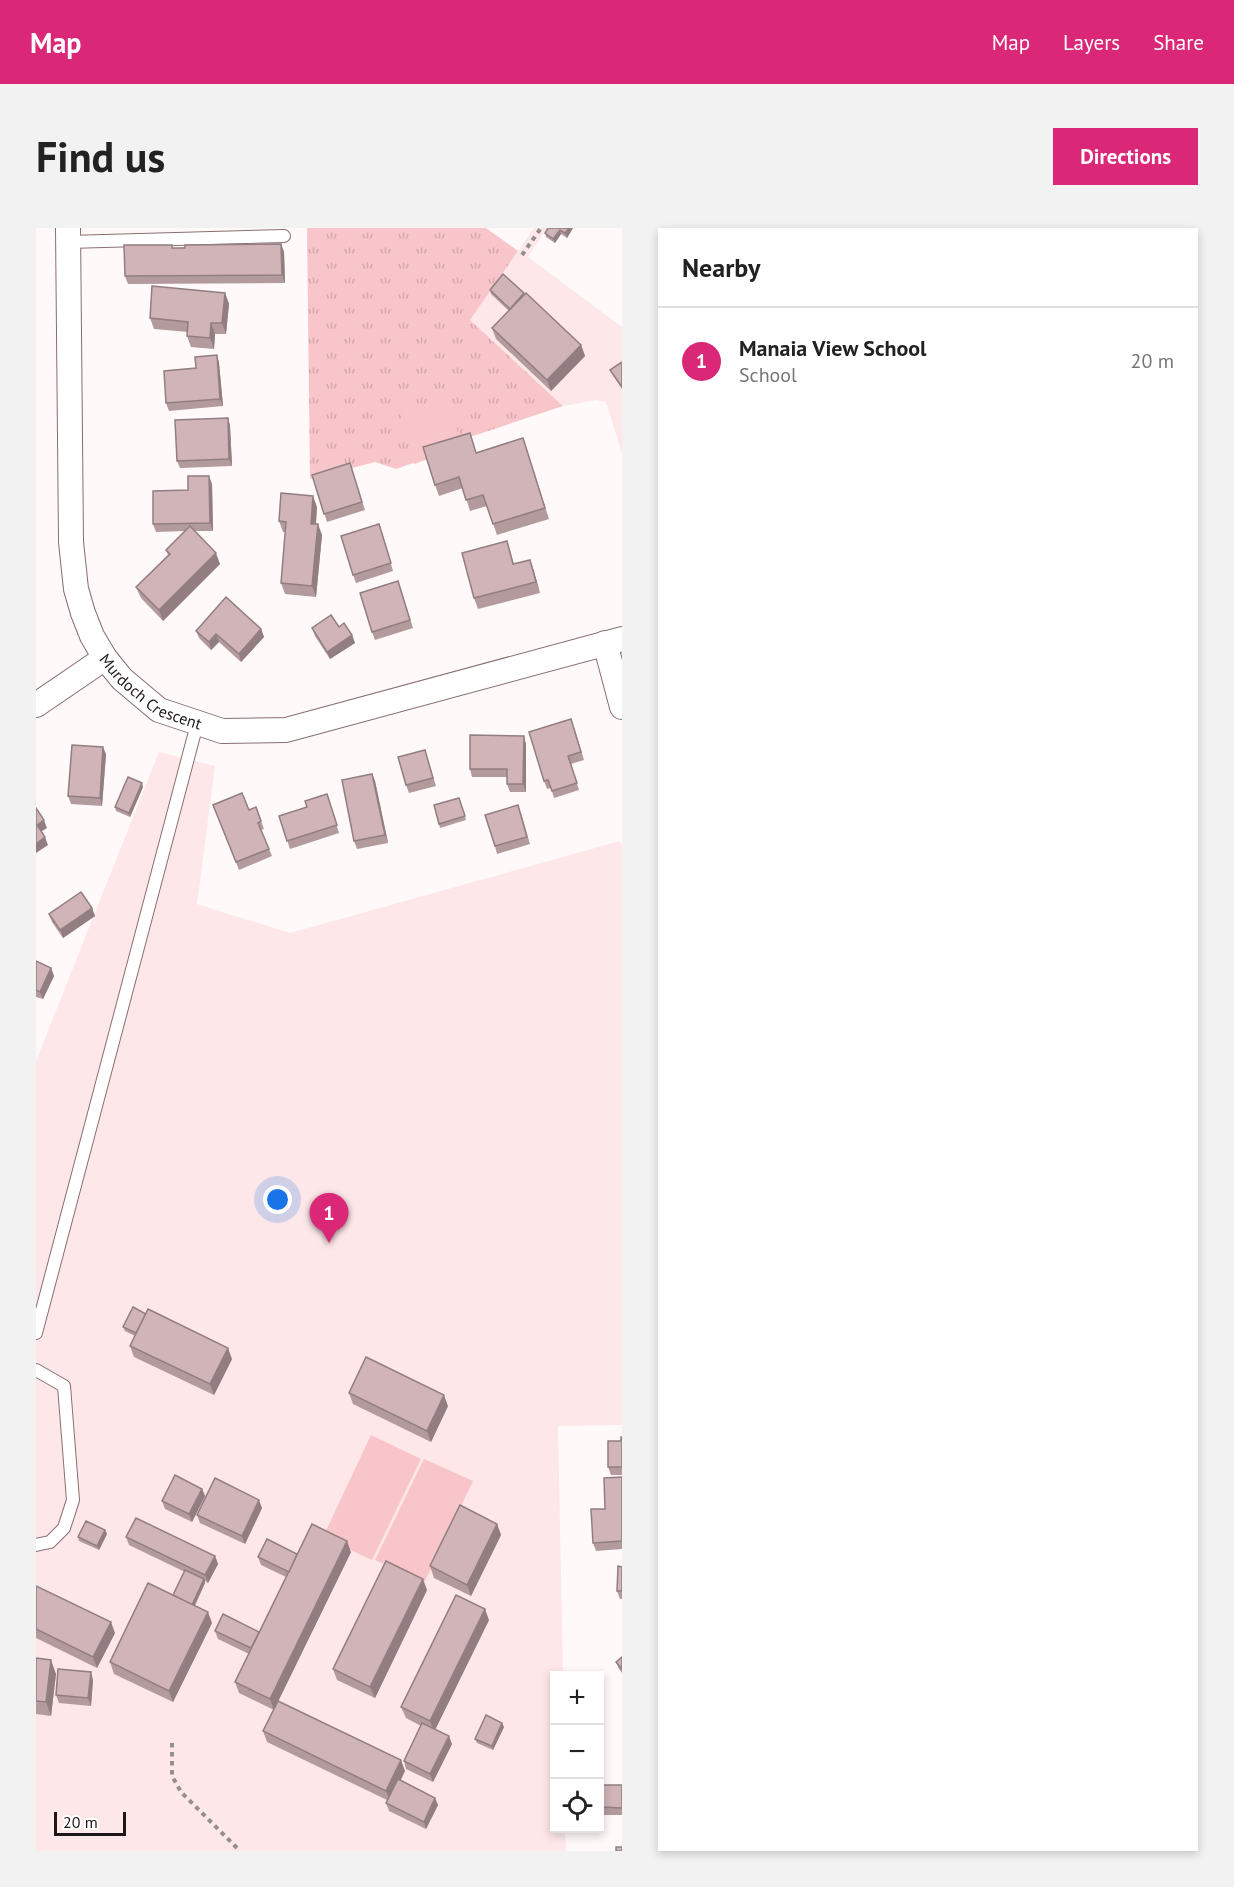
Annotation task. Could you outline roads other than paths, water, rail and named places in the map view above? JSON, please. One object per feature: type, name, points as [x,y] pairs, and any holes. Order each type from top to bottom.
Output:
[{"type":"street","name":"Murdoch Crescent","points":[[68,235],[72,553],[76,589],[92,636],[105,658],[122,679],[159,710],[222,731],[286,730],[613,641]]},
{"type":"street","points":[[613,641],[622,707]]},
{"type":"street","points":[[36,705],[105,658]]},
{"type":"lane","points":[[68,235],[284,236]]},
{"type":"lane","points":[[36,1333],[196,724]]},
{"type":"lane","points":[[36,1370],[63,1386],[73,1500],[64,1528],[51,1542],[36,1545]]},
{"type":"place","name":"Manaia View School","points":[[329,1243]]}]
